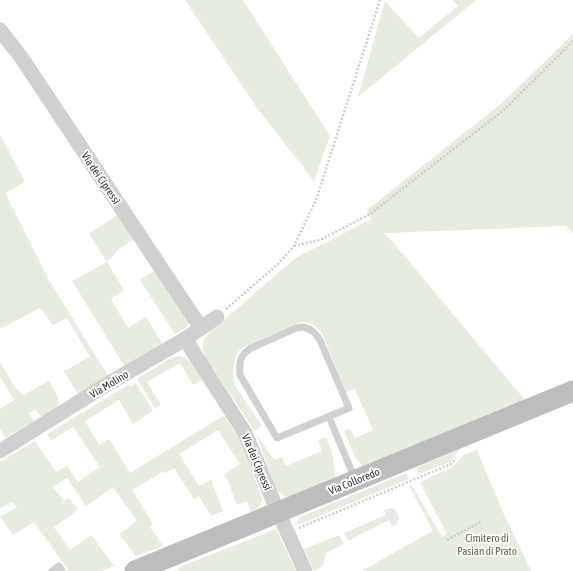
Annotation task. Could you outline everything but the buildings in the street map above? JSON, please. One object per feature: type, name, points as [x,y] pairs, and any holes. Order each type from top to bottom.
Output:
[{"type":"main road","name":"Via Colloredo","points":[[135,571],[573,391]]},
{"type":"street","name":"Via dei Cipressi","points":[[0,30],[21,57],[201,328]]},
{"type":"street","name":"Via Molino","points":[[0,451],[111,382],[185,339],[217,317]]},
{"type":"street","name":"Via dei Cipressi","points":[[185,339],[245,433],[287,533],[305,571]]},
{"type":"lane","points":[[303,327],[316,333],[349,408],[329,417],[277,438],[240,375],[239,367],[244,352],[296,328],[303,327]]},
{"type":"lane","points":[[329,417],[356,480]]},
{"type":"lane","points":[[52,571],[59,566],[62,571]]},
{"type":"path","points":[[217,317],[278,264],[294,246],[316,200],[380,0]]},
{"type":"path","points":[[294,246],[320,240],[370,214],[505,109],[573,41]]},
{"type":"path","points":[[287,533],[451,464],[458,456]]},
{"type":"path","points":[[447,540],[481,522]]},
{"type":"green space","points":[[185,0],[243,0],[330,136],[314,181],[257,108]]},
{"type":"green space","points":[[453,0],[476,0],[358,97],[385,1],[419,38],[458,6]]},
{"type":"green space","points":[[573,34],[573,233],[566,226],[385,233],[526,401],[364,468],[355,457],[344,431],[350,428],[355,438],[373,430],[355,389],[346,392],[322,333],[312,324],[300,322],[244,347],[239,351],[235,358],[233,374],[234,384],[262,426],[255,431],[205,357],[202,344],[206,336],[293,260],[372,219],[367,210],[502,103]]},
{"type":"green space","points":[[0,134],[25,182],[5,193],[49,280],[108,376],[78,394],[64,371],[90,357],[67,318],[53,325],[40,308],[0,329]]},
{"type":"green space","points":[[119,214],[135,239],[119,249],[107,262],[89,234]]},
{"type":"green space","points":[[107,262],[124,290],[111,299],[128,328],[146,317],[162,343],[125,367],[72,281]]},
{"type":"green space","points":[[156,269],[189,322],[187,327],[175,334],[140,280]]},
{"type":"green space","points":[[178,356],[190,361],[202,380],[193,385],[180,363],[147,382],[161,405],[155,408],[137,379],[171,358]]},
{"type":"green space","points":[[0,362],[16,389],[24,395],[49,381],[59,401],[57,407],[41,417],[36,409],[29,413],[34,421],[5,438],[0,429],[0,409],[14,400],[0,376]]},
{"type":"green space","points":[[136,383],[153,411],[133,424],[119,400],[85,421],[99,445],[109,439],[130,473],[223,416],[236,433],[244,447],[262,499],[261,503],[251,512],[247,501],[237,505],[225,474],[240,464],[218,430],[179,454],[199,486],[211,480],[223,511],[211,516],[199,496],[194,499],[174,468],[165,473],[164,471],[132,490],[153,524],[150,527],[163,546],[136,556],[119,534],[137,521],[113,487],[86,506],[67,478],[53,487],[64,501],[69,498],[78,510],[54,527],[70,550],[91,535],[114,566],[101,571],[69,571],[34,522],[13,535],[0,517],[17,507],[12,502],[0,508],[0,462],[35,441],[56,472],[67,466],[78,482],[100,467],[73,427],[51,441],[47,434],[128,385],[130,387]]},
{"type":"green space","points":[[256,434],[274,460],[282,457],[286,466],[322,451],[318,440],[326,437],[332,452],[336,480],[290,497],[283,495],[275,486]]},
{"type":"green space","points":[[460,449],[450,462],[419,474],[416,468]]},
{"type":"green space","name":"Cimitero di Pasian di Prato","points":[[477,450],[500,506],[531,571],[363,571],[433,531],[409,486],[412,485],[442,537],[447,534],[420,482],[453,467],[464,455]]},
{"type":"green space","points":[[406,473],[409,479],[295,526],[300,517]]},
{"type":"green space","points":[[392,508],[398,515],[396,525],[393,527],[389,520],[348,541],[344,533],[386,515],[384,510]]},
{"type":"green space","points":[[276,529],[296,571],[179,571],[177,568]]},
{"type":"green space","points":[[339,535],[344,544],[326,553],[323,566],[314,571],[304,549]]}]
